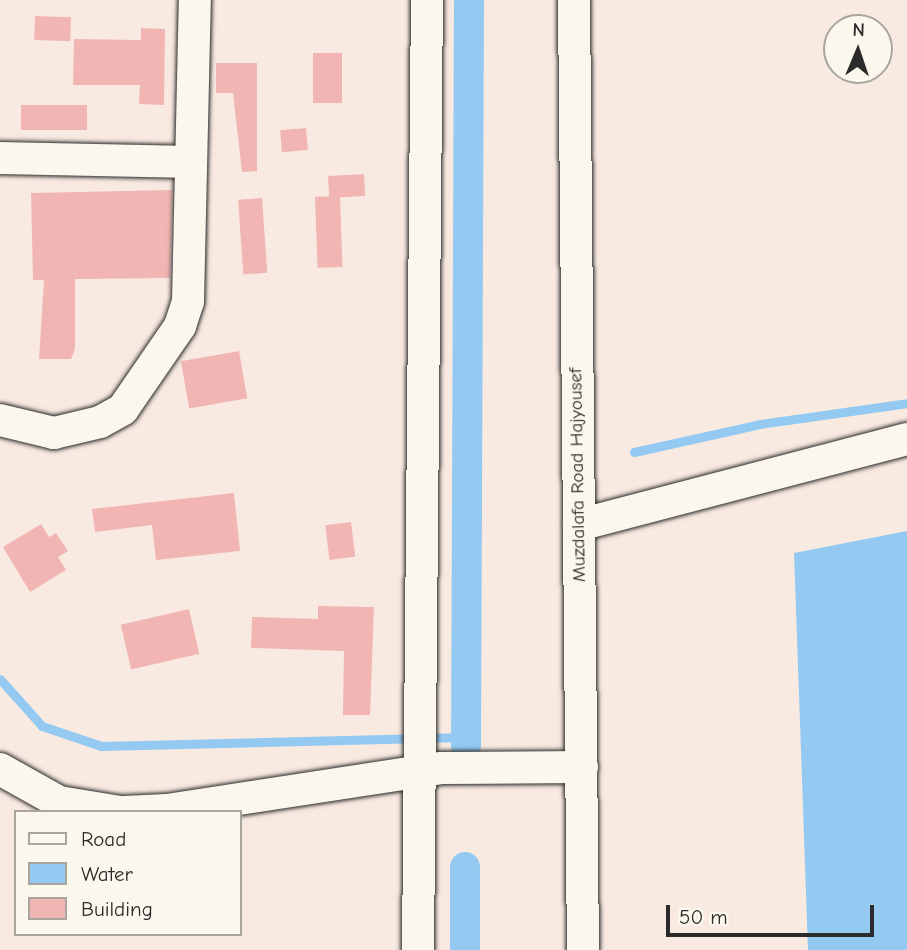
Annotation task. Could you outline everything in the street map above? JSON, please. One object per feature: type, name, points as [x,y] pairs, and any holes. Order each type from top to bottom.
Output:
[{"type":"street","points":[[0,420],[69,432],[100,422],[131,399],[180,326],[188,301],[188,162],[195,0]]},
{"type":"street","points":[[418,950],[427,0]]},
{"type":"street","name":"Muzdalafa Road Hajyousef","points":[[573,0],[583,950]]},
{"type":"street","points":[[0,158],[188,162]]},
{"type":"street","points":[[579,526],[907,439]]},
{"type":"street","points":[[167,810],[419,772],[582,767]]},
{"type":"street","points":[[0,769],[59,802],[109,810]]},
{"type":"water","points":[[907,531],[907,950],[808,950],[794,553]]},
{"type":"building","points":[[35,16],[71,17],[70,41],[34,40]]},
{"type":"building","points":[[141,28],[165,29],[164,105],[139,104],[140,85],[73,85],[74,39],[141,40]]},
{"type":"building","points":[[313,53],[342,53],[342,103],[313,103]]},
{"type":"building","points":[[216,63],[257,63],[257,171],[242,172],[233,93],[216,93]]},
{"type":"building","points":[[21,105],[87,105],[87,130],[21,130]]},
{"type":"building","points":[[306,128],[308,150],[282,152],[280,130]]},
{"type":"building","points":[[364,174],[365,196],[329,198],[328,176]]},
{"type":"building","points":[[172,190],[170,278],[75,279],[75,349],[71,359],[39,359],[44,280],[33,280],[31,193]]},
{"type":"building","points":[[340,196],[342,267],[317,268],[315,197]]},
{"type":"building","points":[[262,198],[267,273],[243,274],[238,200]]},
{"type":"building","points":[[239,351],[247,398],[189,409],[181,361]]},
{"type":"building","points":[[234,493],[240,551],[156,560],[152,525],[95,532],[92,509]]},
{"type":"building","points":[[351,522],[355,557],[329,560],[325,525]]},
{"type":"building","points":[[41,524],[49,537],[56,533],[68,551],[58,557],[66,570],[30,592],[3,547]]},
{"type":"building","points":[[318,606],[374,607],[370,715],[343,715],[344,651],[251,648],[252,617],[318,619]]},
{"type":"building","points":[[189,609],[199,654],[131,670],[121,625]]},
{"type":"waterway","points":[[466,746],[469,0]]},
{"type":"waterway","points":[[634,452],[760,424],[907,403]]},
{"type":"waterway","points":[[0,679],[42,726],[101,746],[466,737]]},
{"type":"waterway","points":[[465,867],[465,950]]}]
